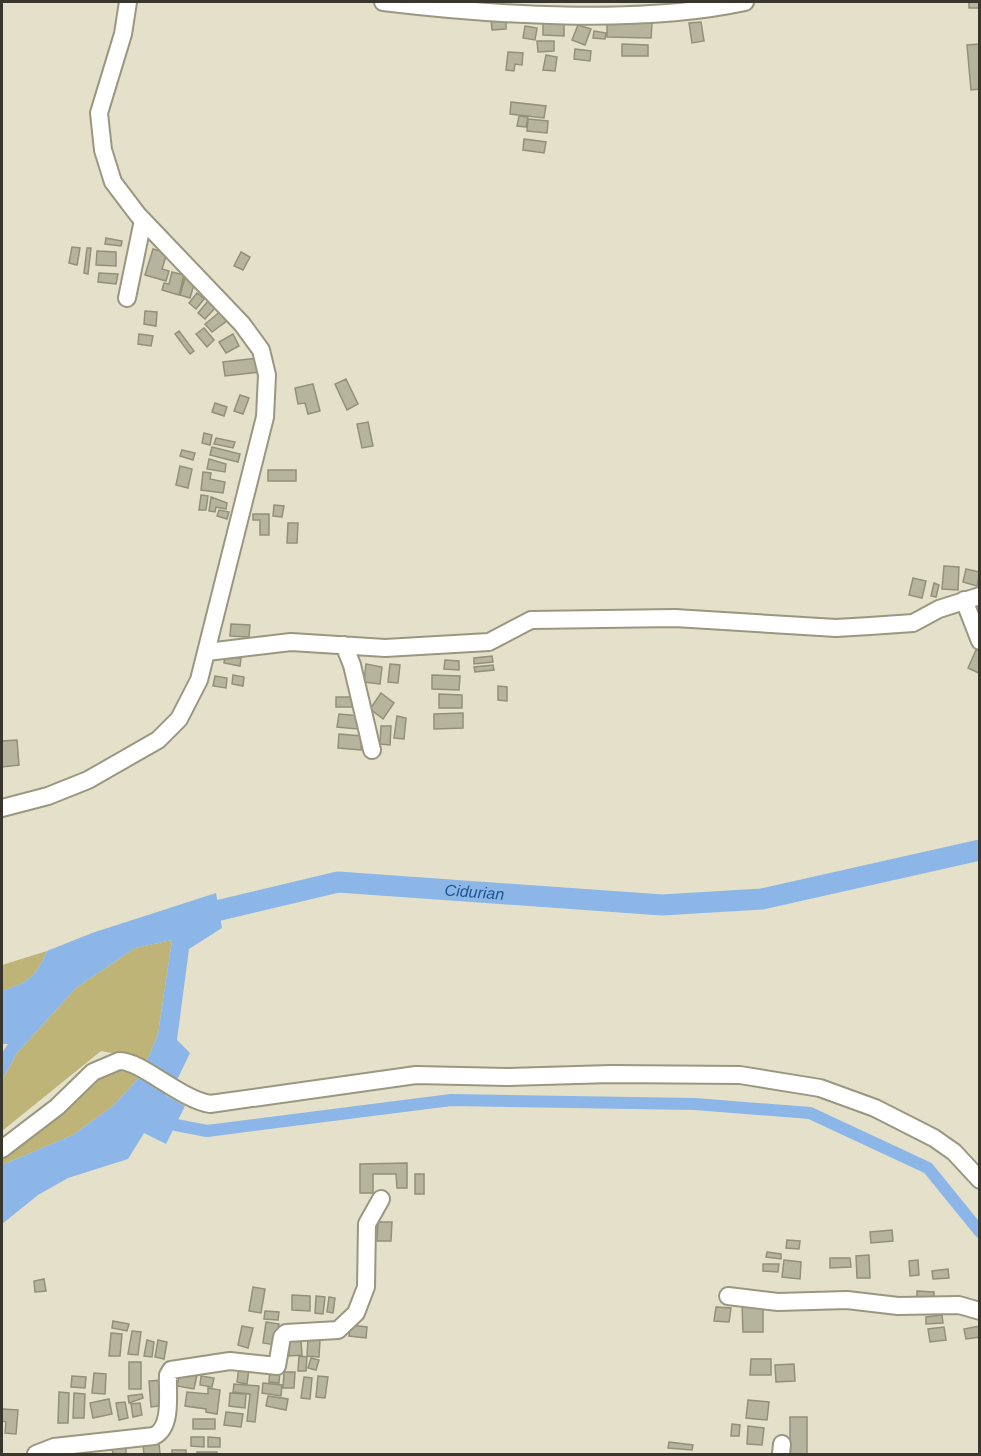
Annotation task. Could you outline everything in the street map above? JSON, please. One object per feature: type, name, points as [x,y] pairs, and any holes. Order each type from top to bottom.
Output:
[{"type":"street","points":[[2,808],[48,796],[88,780],[158,740],[170,729],[189,703],[200,680],[265,417],[267,369],[261,350],[242,324],[143,220],[113,182],[99,132],[99,113],[123,34],[128,2]]},
{"type":"street","points":[[383,2],[517,13],[623,14],[714,8],[745,2]]},
{"type":"street","points":[[126,298],[143,220]]},
{"type":"street","points":[[207,652],[291,642],[385,648],[489,642],[517,625],[537,620],[675,618],[836,628],[913,623],[939,609],[972,598],[980,641]]},
{"type":"street","points":[[344,645],[352,665],[372,750]]},
{"type":"street","points":[[2,1149],[57,1107],[93,1072],[119,1061],[128,1062],[181,1094],[210,1104],[416,1075],[507,1077],[611,1074],[740,1075],[820,1088],[875,1108],[934,1138],[954,1152],[980,1180]]},
{"type":"street","points":[[36,1455],[54,1447],[154,1436],[160,1433],[166,1424],[168,1375],[171,1370],[230,1361],[277,1366],[283,1335],[338,1330],[356,1313],[366,1287],[367,1224],[381,1199]]},
{"type":"street","points":[[728,1296],[778,1302],[847,1300],[898,1306],[959,1305],[980,1311]]},
{"type":"shaded area","points":[[172,940],[158,1034],[145,1066],[134,1057],[101,1051],[2,1131],[2,1080],[17,1053],[76,988],[135,948]]},
{"type":"shaded area","points":[[47,951],[30,978],[2,991],[2,965]]},
{"type":"shaded area","points":[[126,1066],[143,1073],[113,1106],[73,1135],[2,1165],[2,1160],[110,1068]]},
{"type":"water","points":[[216,893],[222,928],[189,949],[177,1040],[190,1053],[176,1082],[145,1066],[158,1034],[172,940],[135,948],[76,988],[17,1053],[2,1080],[2,1053],[8,1044],[2,1044],[2,991],[30,978],[47,951],[92,933]]},
{"type":"water","points":[[143,1073],[168,1089],[165,1095],[185,1106],[166,1144],[144,1133],[128,1159],[68,1178],[38,1195],[2,1224],[2,1165],[73,1135],[113,1106]]},
{"type":"building","points":[[969,2],[980,2],[980,8],[969,8]]},
{"type":"building","points":[[506,18],[506,29],[492,30],[491,19]]},
{"type":"building","points":[[543,21],[564,21],[564,36],[543,35]]},
{"type":"building","points":[[607,21],[652,23],[651,38],[607,37]]},
{"type":"building","points":[[701,22],[704,41],[692,43],[689,23]]},
{"type":"building","points":[[578,25],[591,29],[585,45],[572,40]]},
{"type":"building","points":[[525,26],[537,28],[535,40],[523,38]]},
{"type":"building","points":[[594,31],[606,33],[605,39],[593,38]]},
{"type":"building","points":[[537,41],[554,41],[554,51],[538,52]]},
{"type":"building","points":[[622,44],[648,45],[648,56],[622,56]]},
{"type":"building","points":[[980,44],[980,89],[971,90],[967,45]]},
{"type":"building","points":[[575,49],[591,51],[590,61],[574,59]]},
{"type":"building","points":[[508,52],[523,53],[522,65],[515,64],[514,71],[506,70]]},
{"type":"building","points":[[546,55],[557,57],[555,71],[543,70]]},
{"type":"building","points":[[511,102],[546,106],[544,118],[510,114]]},
{"type":"building","points":[[519,116],[528,117],[526,127],[517,126]]},
{"type":"building","points":[[528,119],[548,121],[547,133],[527,131]]},
{"type":"building","points":[[524,139],[546,142],[544,153],[523,150]]},
{"type":"building","points":[[106,238],[122,241],[121,246],[105,244]]},
{"type":"building","points":[[72,247],[80,248],[77,265],[69,263]]},
{"type":"building","points":[[87,248],[91,248],[88,274],[84,273]]},
{"type":"building","points":[[153,249],[167,253],[162,269],[169,271],[166,281],[145,275]]},
{"type":"building","points":[[97,251],[116,252],[116,266],[96,265]]},
{"type":"building","points":[[241,252],[250,257],[243,270],[234,266]]},
{"type":"building","points":[[172,272],[184,275],[179,295],[162,290],[164,283],[169,284]]},
{"type":"building","points":[[99,273],[118,274],[116,284],[98,282]]},
{"type":"building","points":[[185,278],[195,281],[190,298],[180,295]]},
{"type":"building","points":[[197,293],[204,299],[196,309],[189,303]]},
{"type":"building","points":[[208,301],[215,308],[205,319],[198,313]]},
{"type":"building","points":[[145,311],[157,312],[156,326],[144,324]]},
{"type":"building","points":[[221,311],[228,320],[212,332],[205,324]]},
{"type":"building","points":[[204,328],[214,340],[207,347],[196,334]]},
{"type":"building","points":[[179,331],[194,351],[190,354],[175,334]]},
{"type":"building","points":[[139,334],[153,336],[151,346],[138,344]]},
{"type":"building","points":[[233,334],[239,346],[226,353],[219,342]]},
{"type":"building","points":[[258,358],[260,372],[225,376],[223,362]]},
{"type":"building","points":[[346,379],[358,404],[347,410],[335,384]]},
{"type":"building","points":[[313,384],[320,411],[308,414],[305,403],[298,404],[295,388]]},
{"type":"building","points":[[240,395],[249,398],[243,414],[234,411]]},
{"type":"building","points":[[215,403],[227,407],[224,416],[212,412]]},
{"type":"building","points":[[368,422],[373,446],[362,448],[357,424]]},
{"type":"building","points":[[204,433],[212,435],[210,445],[202,443]]},
{"type":"building","points":[[216,438],[235,442],[233,448],[214,444]]},
{"type":"building","points":[[212,447],[240,454],[238,462],[210,455]]},
{"type":"building","points":[[182,450],[195,453],[193,460],[180,456]]},
{"type":"building","points":[[209,459],[226,464],[225,472],[207,469]]},
{"type":"building","points":[[180,466],[192,469],[188,488],[176,485]]},
{"type":"building","points":[[268,470],[296,470],[296,481],[268,481]]},
{"type":"building","points":[[203,472],[211,473],[210,479],[225,482],[223,493],[201,490]]},
{"type":"building","points":[[201,495],[208,496],[206,510],[199,510]]},
{"type":"building","points":[[211,497],[227,503],[226,509],[216,507],[215,512],[209,511]]},
{"type":"building","points":[[274,505],[284,506],[282,517],[273,516]]},
{"type":"building","points":[[219,510],[229,512],[227,519],[217,516]]},
{"type":"building","points":[[253,514],[269,514],[269,535],[260,535],[260,520],[253,520]]},
{"type":"building","points":[[288,523],[298,523],[297,543],[287,543]]},
{"type":"building","points":[[944,566],[959,567],[958,590],[942,589]]},
{"type":"building","points":[[966,569],[980,572],[977,586],[963,582]]},
{"type":"building","points":[[913,578],[926,581],[922,598],[909,595]]},
{"type":"building","points":[[934,583],[939,585],[936,597],[931,596]]},
{"type":"building","points":[[231,624],[250,625],[249,637],[230,636]]},
{"type":"building","points":[[976,650],[980,651],[979,673],[968,668]]},
{"type":"building","points":[[225,656],[241,658],[240,666],[224,663]]},
{"type":"building","points":[[492,656],[493,662],[474,664],[474,658]]},
{"type":"building","points":[[445,660],[459,661],[459,670],[444,669]]},
{"type":"building","points":[[366,664],[382,667],[380,684],[364,682]]},
{"type":"building","points":[[390,664],[400,665],[398,683],[388,682]]},
{"type":"building","points":[[493,665],[494,670],[475,672],[474,667]]},
{"type":"building","points":[[233,675],[244,677],[243,686],[232,684]]},
{"type":"building","points":[[432,675],[460,676],[459,690],[432,689]]},
{"type":"building","points":[[215,676],[227,678],[226,688],[213,686]]},
{"type":"building","points":[[498,686],[507,687],[507,701],[498,700]]},
{"type":"building","points":[[381,693],[394,703],[383,719],[370,709]]},
{"type":"building","points":[[439,694],[462,695],[462,708],[439,708]]},
{"type":"building","points":[[336,697],[359,697],[359,707],[336,707]]},
{"type":"building","points":[[463,713],[463,728],[434,729],[434,714]]},
{"type":"building","points":[[339,714],[360,716],[358,729],[337,727]]},
{"type":"building","points":[[397,716],[406,718],[404,739],[394,738]]},
{"type":"building","points":[[381,726],[391,726],[390,745],[380,744]]},
{"type":"building","points":[[339,734],[362,736],[361,750],[338,748]]},
{"type":"building","points":[[17,740],[19,765],[2,767],[2,741]]},
{"type":"building","points":[[407,1163],[407,1188],[397,1188],[396,1174],[373,1174],[373,1193],[360,1193],[360,1164]]},
{"type":"building","points":[[415,1174],[424,1174],[424,1194],[415,1194]]},
{"type":"building","points":[[378,1222],[392,1222],[391,1241],[377,1241]]},
{"type":"building","points":[[892,1230],[893,1241],[871,1243],[870,1232]]},
{"type":"building","points":[[787,1240],[800,1241],[799,1249],[786,1248]]},
{"type":"building","points":[[767,1252],[781,1254],[781,1259],[766,1257]]},
{"type":"building","points":[[869,1255],[870,1278],[857,1278],[856,1256]]},
{"type":"building","points":[[830,1258],[850,1258],[851,1267],[830,1268]]},
{"type":"building","points":[[784,1260],[801,1262],[800,1279],[782,1277]]},
{"type":"building","points":[[918,1260],[919,1275],[910,1276],[909,1261]]},
{"type":"building","points":[[763,1264],[779,1264],[778,1272],[763,1271]]},
{"type":"building","points":[[948,1269],[949,1278],[933,1279],[932,1271]]},
{"type":"building","points":[[44,1279],[46,1291],[35,1292],[34,1281]]},
{"type":"building","points":[[253,1287],[265,1289],[261,1313],[249,1311]]},
{"type":"building","points":[[917,1291],[934,1292],[934,1300],[917,1300]]},
{"type":"building","points":[[292,1295],[310,1296],[310,1311],[292,1310]]},
{"type":"building","points":[[316,1296],[325,1297],[323,1314],[315,1313]]},
{"type":"building","points":[[329,1297],[335,1298],[333,1313],[327,1312]]},
{"type":"building","points":[[742,1304],[763,1304],[763,1332],[743,1332]]},
{"type":"building","points":[[716,1307],[731,1308],[729,1322],[714,1321]]},
{"type":"building","points":[[265,1311],[279,1312],[278,1320],[264,1319]]},
{"type":"building","points":[[942,1315],[943,1323],[926,1324],[926,1317]]},
{"type":"building","points":[[113,1321],[129,1324],[127,1331],[112,1328]]},
{"type":"building","points":[[266,1322],[279,1324],[275,1345],[263,1343]]},
{"type":"building","points":[[350,1325],[367,1327],[366,1338],[349,1336]]},
{"type":"building","points":[[242,1326],[253,1328],[248,1348],[238,1345]]},
{"type":"building","points":[[980,1326],[980,1337],[966,1339],[964,1329]]},
{"type":"building","points":[[944,1327],[946,1340],[930,1342],[928,1329]]},
{"type":"building","points":[[132,1331],[141,1332],[138,1355],[128,1354]]},
{"type":"building","points":[[111,1333],[122,1334],[120,1356],[109,1356]]},
{"type":"building","points":[[308,1339],[320,1340],[319,1357],[307,1356]]},
{"type":"building","points":[[147,1340],[154,1342],[152,1357],[144,1356]]},
{"type":"building","points":[[158,1340],[167,1342],[164,1359],[155,1357]]},
{"type":"building","points":[[301,1340],[302,1355],[289,1356],[289,1341]]},
{"type":"building","points":[[299,1356],[307,1357],[306,1371],[298,1371]]},
{"type":"building","points":[[311,1358],[319,1360],[316,1370],[308,1368]]},
{"type":"building","points":[[751,1359],[771,1359],[771,1375],[750,1375]]},
{"type":"building","points":[[129,1362],[141,1362],[141,1389],[129,1389]]},
{"type":"building","points":[[794,1364],[795,1381],[776,1382],[775,1365]]},
{"type":"building","points":[[239,1366],[249,1368],[247,1384],[237,1382]]},
{"type":"building","points":[[270,1369],[280,1370],[279,1383],[269,1382]]},
{"type":"building","points":[[180,1372],[197,1375],[194,1389],[177,1386]]},
{"type":"building","points":[[284,1372],[295,1372],[294,1388],[283,1388]]},
{"type":"building","points":[[94,1373],[106,1374],[105,1394],[92,1393]]},
{"type":"building","points":[[72,1376],[86,1377],[85,1388],[71,1387]]},
{"type":"building","points":[[201,1376],[214,1378],[212,1387],[200,1385]]},
{"type":"building","points":[[318,1376],[328,1377],[325,1398],[316,1397]]},
{"type":"building","points":[[304,1377],[312,1378],[310,1399],[301,1398]]},
{"type":"building","points":[[164,1380],[166,1405],[151,1407],[149,1381]]},
{"type":"building","points":[[263,1383],[282,1385],[281,1396],[262,1393]]},
{"type":"building","points":[[234,1384],[259,1386],[255,1422],[247,1421],[250,1394],[233,1392]]},
{"type":"building","points":[[208,1388],[220,1390],[217,1414],[206,1412],[206,1409],[185,1406],[187,1392],[208,1394]]},
{"type":"building","points":[[59,1392],[69,1393],[68,1423],[58,1423]]},
{"type":"building","points":[[74,1393],[85,1394],[84,1418],[73,1418]]},
{"type":"building","points":[[230,1393],[246,1394],[245,1408],[229,1406]]},
{"type":"building","points":[[142,1394],[143,1398],[129,1403],[128,1396]]},
{"type":"building","points":[[268,1396],[288,1399],[286,1410],[266,1406]]},
{"type":"building","points":[[109,1399],[112,1414],[93,1418],[90,1403]]},
{"type":"building","points":[[748,1400],[769,1402],[767,1420],[746,1418]]},
{"type":"building","points":[[125,1402],[128,1418],[119,1420],[116,1403]]},
{"type":"building","points":[[140,1403],[142,1415],[133,1417],[131,1404]]},
{"type":"building","points":[[2,1409],[18,1410],[16,1434],[5,1433],[6,1422],[2,1421]]},
{"type":"building","points":[[226,1412],[243,1414],[241,1427],[224,1425]]},
{"type":"building","points":[[790,1417],[807,1417],[807,1454],[790,1454]]},
{"type":"building","points":[[193,1419],[215,1419],[215,1429],[193,1429]]},
{"type":"building","points":[[732,1424],[740,1425],[739,1436],[731,1436]]},
{"type":"building","points":[[748,1426],[764,1428],[762,1445],[747,1444]]},
{"type":"building","points":[[191,1437],[204,1437],[204,1447],[191,1446]]},
{"type":"building","points":[[208,1437],[220,1438],[220,1447],[208,1447]]},
{"type":"building","points":[[669,1442],[693,1445],[692,1450],[668,1448]]},
{"type":"building","points":[[159,1444],[160,1454],[144,1454],[143,1445]]},
{"type":"building","points":[[126,1447],[126,1454],[113,1454],[112,1448]]},
{"type":"building","points":[[172,1450],[186,1450],[186,1454],[172,1454]]},
{"type":"building","points":[[197,1452],[217,1452],[217,1454],[197,1454]]},
{"type":"waterway","name":"Cidurian","points":[[191,917],[338,882],[662,905],[762,899],[980,850]]},
{"type":"waterway","points":[[164,1118],[176,1125],[207,1131],[451,1100],[695,1104],[810,1113],[928,1168],[980,1232]]}]
